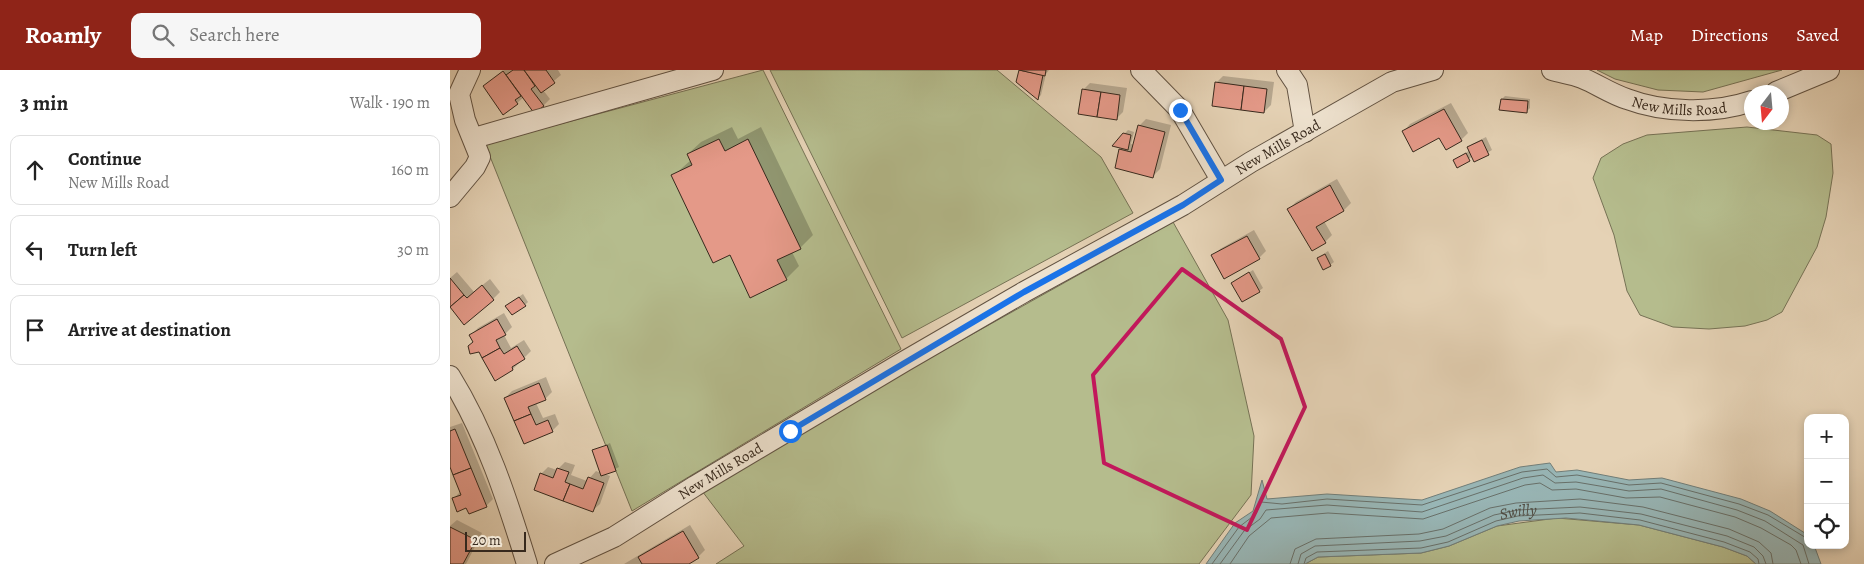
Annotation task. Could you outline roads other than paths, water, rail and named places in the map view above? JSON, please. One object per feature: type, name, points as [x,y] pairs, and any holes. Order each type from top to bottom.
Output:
[{"type":"street","points":[[450,197],[475,167],[480,156],[455,97],[470,70]]},
{"type":"street","points":[[474,138],[713,70]]},
{"type":"street","points":[[1141,70],[1180,110],[1221,180]]},
{"type":"street","points":[[1287,70],[1297,85],[1304,132]]},
{"type":"street","name":"New Mills Road","points":[[555,564],[614,537],[695,486],[1033,287],[1183,205],[1221,180],[1392,82],[1433,70]]},
{"type":"street","name":"New Mills Road","points":[[1552,70],[1580,77],[1627,100],[1652,106],[1678,109],[1714,109],[1744,103]]},
{"type":"street","points":[[1789,87],[1829,70]]},
{"type":"street","points":[[452,383],[475,421],[510,508],[527,564]]},
{"type":"water","name":"Swilly","points":[[1550,463],[1556,472],[1577,470],[1629,480],[1662,478],[1741,499],[1770,511],[1804,532],[1804,549],[1815,549],[1821,564],[1756,564],[1747,556],[1723,547],[1639,525],[1566,518],[1519,521],[1497,526],[1449,546],[1421,553],[1318,557],[1305,564],[1206,564],[1235,523],[1253,511],[1262,480],[1267,499],[1327,494],[1422,500],[1520,467]]}]
